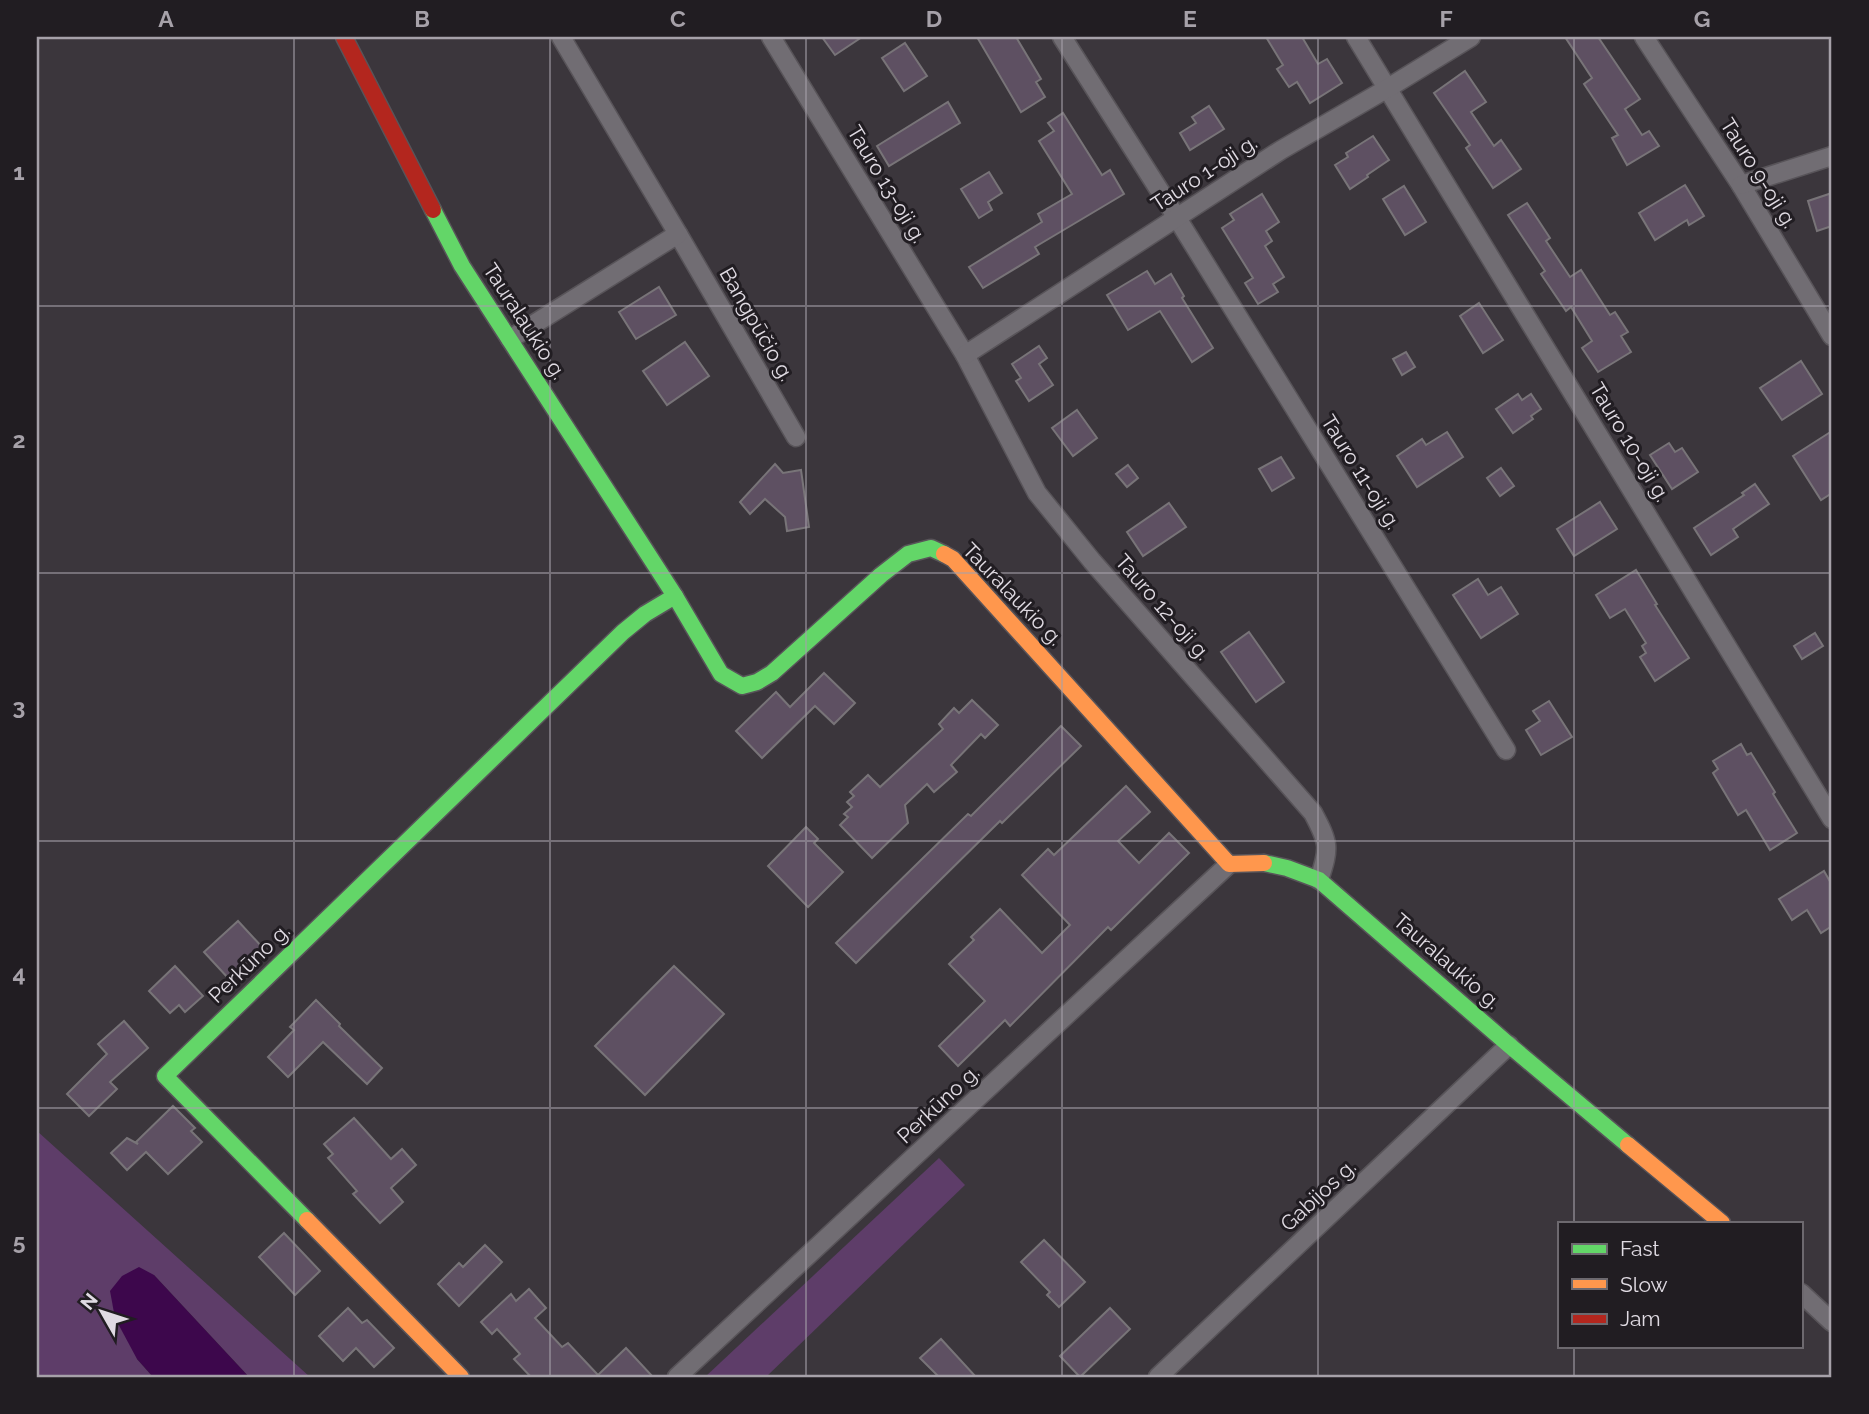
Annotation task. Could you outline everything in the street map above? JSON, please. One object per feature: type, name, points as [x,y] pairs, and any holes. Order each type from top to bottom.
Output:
[{"type":"street","name":"Tauralaukio g.","points":[[344,37],[462,266],[675,596],[721,674],[742,686],[757,682],[772,673],[908,554],[931,548],[953,559],[1229,864],[1262,863],[1287,868],[1319,880],[1721,1222]]},
{"type":"street","name":"Bangpūčio g.","points":[[561,37],[796,437]]},
{"type":"street","name":"Tauro 13-oji g.","points":[[771,37],[965,355]]},
{"type":"street","name":"Tauro 11-oji g.","points":[[1062,37],[1506,750]]},
{"type":"street","name":"Tauro 10-oji g.","points":[[1356,37],[1832,819]]},
{"type":"street","name":"Tauro 1-oji g.","points":[[965,355],[1281,150],[1471,37]]},
{"type":"street","name":"Tauro 9-oji g.","points":[[1644,37],[1741,185],[1832,336]]},
{"type":"street","points":[[1741,185],[1832,156]]},
{"type":"street","points":[[510,339],[678,234]]},
{"type":"street","name":"Tauro 12-oji g.","points":[[965,355],[1037,493],[1313,813],[1324,834],[1328,855],[1319,880]]},
{"type":"street","name":"Perkūno g.","points":[[461,1377],[165,1076],[623,632],[645,614],[675,596]]},
{"type":"street","name":"Perkūno g.","points":[[677,1377],[1229,864]]},
{"type":"street","name":"Gabijos g.","points":[[1158,1377],[1510,1045]]},
{"type":"street","points":[[1802,1294],[1832,1322]]},
{"type":"shaded area","points":[[37,1131],[310,1377],[249,1377],[154,1275],[137,1359],[153,1377],[37,1377]]},
{"type":"shaded area","points":[[939,1158],[965,1185],[766,1377],[705,1377]]},
{"type":"shaded area","points":[[139,1267],[154,1275],[249,1377],[153,1377],[137,1359],[115,1318],[110,1291],[122,1276]]},
{"type":"building","points":[[822,37],[862,37],[835,55]]},
{"type":"building","points":[[977,37],[1016,37],[1041,79],[1036,82],[1045,97],[1021,112]]},
{"type":"building","points":[[1266,37],[1302,37],[1318,64],[1327,59],[1342,83],[1310,103],[1297,82],[1289,87],[1277,69],[1283,65]]},
{"type":"building","points":[[1565,37],[1598,37],[1640,99],[1625,109],[1642,135],[1649,131],[1659,146],[1627,165],[1612,138],[1618,135],[1584,84],[1592,78]]},
{"type":"building","points":[[905,43],[927,76],[904,91],[882,58]]},
{"type":"building","points":[[1465,71],[1486,102],[1471,112],[1494,146],[1501,140],[1521,169],[1493,188],[1466,148],[1470,145],[1434,93]]},
{"type":"building","points":[[948,102],[960,123],[889,166],[877,146]]},
{"type":"building","points":[[1209,106],[1224,129],[1190,150],[1180,133],[1196,123],[1192,117]]},
{"type":"building","points":[[1063,113],[1102,175],[1110,170],[1124,194],[1035,247],[1039,254],[983,288],[969,267],[1042,222],[1038,214],[1072,194],[1039,141],[1054,131],[1048,123]]},
{"type":"building","points":[[1373,136],[1389,160],[1350,189],[1335,165],[1348,157],[1346,153]]},
{"type":"building","points":[[989,172],[1002,193],[988,202],[992,210],[979,218],[961,189]]},
{"type":"building","points":[[1685,185],[1704,216],[1689,225],[1687,220],[1655,240],[1639,213]]},
{"type":"building","points":[[1404,186],[1426,222],[1405,235],[1383,199]]},
{"type":"building","points":[[1832,193],[1832,226],[1817,231],[1808,201]]},
{"type":"building","points":[[1262,194],[1279,222],[1266,231],[1272,241],[1265,246],[1284,277],[1273,284],[1278,292],[1258,304],[1245,283],[1253,278],[1222,228],[1234,220],[1230,214]]},
{"type":"building","points":[[1527,203],[1550,238],[1546,241],[1570,277],[1581,270],[1610,315],[1615,312],[1628,332],[1621,336],[1631,352],[1598,372],[1582,348],[1592,341],[1571,307],[1566,311],[1541,274],[1545,271],[1508,215]]},
{"type":"building","points":[[1147,271],[1155,284],[1171,274],[1184,296],[1182,298],[1213,348],[1192,362],[1160,311],[1128,330],[1107,295]]},
{"type":"building","points":[[659,287],[676,315],[636,339],[619,312]]},
{"type":"building","points":[[1479,303],[1503,340],[1483,353],[1460,316]]},
{"type":"building","points":[[685,342],[709,376],[667,405],[643,371]]},
{"type":"building","points":[[1039,346],[1047,358],[1039,364],[1053,385],[1029,401],[1016,381],[1021,378],[1012,364]]},
{"type":"building","points":[[1406,352],[1415,367],[1402,375],[1393,359]]},
{"type":"building","points":[[1801,361],[1822,394],[1782,420],[1760,388]]},
{"type":"building","points":[[1518,394],[1522,400],[1531,394],[1541,409],[1531,416],[1533,419],[1513,433],[1496,409]]},
{"type":"building","points":[[1077,410],[1097,438],[1073,456],[1052,428]]},
{"type":"building","points":[[1832,431],[1832,493],[1821,500],[1793,456]]},
{"type":"building","points":[[1447,432],[1463,457],[1417,487],[1397,456],[1422,439],[1426,445]]},
{"type":"building","points":[[1669,443],[1675,452],[1682,448],[1698,472],[1672,489],[1650,455]]},
{"type":"building","points":[[1281,457],[1294,478],[1272,491],[1259,469]]},
{"type":"building","points":[[775,464],[783,473],[801,470],[809,527],[787,531],[785,517],[765,499],[750,514],[740,502]]},
{"type":"building","points":[[1128,465],[1138,478],[1127,487],[1116,474]]},
{"type":"building","points":[[1501,468],[1514,486],[1500,496],[1487,478]]},
{"type":"building","points":[[1755,484],[1769,504],[1733,529],[1738,537],[1711,555],[1694,528],[1744,495],[1742,493]]},
{"type":"building","points":[[1600,502],[1617,529],[1574,556],[1557,529]]},
{"type":"building","points":[[1169,503],[1186,527],[1143,556],[1127,532]]},
{"type":"building","points":[[1636,570],[1689,658],[1655,681],[1640,657],[1646,653],[1642,646],[1646,643],[1625,609],[1610,618],[1596,595]]},
{"type":"building","points":[[1478,579],[1488,595],[1501,587],[1518,614],[1481,638],[1453,595]]},
{"type":"building","points":[[1249,632],[1284,682],[1256,702],[1221,652]]},
{"type":"building","points":[[1815,633],[1823,646],[1802,659],[1794,646]]},
{"type":"building","points":[[824,673],[855,703],[834,724],[815,706],[762,758],[736,731],[776,692],[790,707]]},
{"type":"building","points":[[972,700],[998,725],[985,738],[981,734],[951,765],[957,772],[934,792],[927,784],[905,805],[908,823],[872,858],[840,825],[848,817],[844,814],[852,807],[847,802],[854,796],[850,792],[868,775],[880,787],[943,729],[939,724],[954,708],[959,713]]},
{"type":"building","points":[[1549,701],[1572,737],[1541,755],[1526,730],[1540,721],[1533,711]]},
{"type":"building","points":[[1061,726],[1081,746],[1002,823],[1000,821],[856,963],[836,943],[968,814],[971,816]]},
{"type":"building","points":[[1741,744],[1747,755],[1751,753],[1797,833],[1770,850],[1746,810],[1738,815],[1713,773],[1718,769],[1713,761]]},
{"type":"building","points":[[1126,786],[1150,812],[1118,841],[1139,863],[1169,833],[1189,853],[1111,930],[1108,927],[1010,1026],[1005,1020],[958,1066],[939,1046],[985,1001],[949,964],[974,940],[971,937],[1000,909],[1042,953],[1070,925],[1022,875],[1048,849],[1054,855]]},
{"type":"building","points":[[806,827],[818,839],[814,843],[843,872],[808,907],[768,866]]},
{"type":"building","points":[[1824,871],[1832,885],[1832,926],[1821,933],[1807,910],[1792,920],[1779,899]]},
{"type":"building","points":[[238,921],[263,948],[229,979],[204,952]]},
{"type":"building","points":[[175,966],[203,996],[185,1012],[179,1005],[170,1013],[149,991]]},
{"type":"building","points":[[674,966],[724,1014],[645,1095],[595,1046]]},
{"type":"building","points":[[316,1000],[382,1068],[367,1084],[323,1042],[288,1077],[268,1057],[294,1030],[290,1027]]},
{"type":"building","points":[[124,1021],[148,1048],[110,1082],[117,1089],[89,1116],[67,1094],[107,1054],[98,1044]]},
{"type":"building","points":[[173,1106],[195,1128],[191,1131],[202,1142],[168,1174],[146,1152],[127,1170],[111,1153],[127,1138],[138,1144],[136,1142]]},
{"type":"building","points":[[354,1118],[391,1159],[402,1149],[416,1165],[391,1188],[403,1202],[380,1223],[353,1194],[357,1191],[328,1158],[333,1154],[324,1144]]},
{"type":"building","points":[[284,1233],[320,1271],[295,1295],[259,1257]]},
{"type":"building","points":[[1044,1240],[1085,1282],[1059,1307],[1047,1295],[1050,1292],[1021,1262]]},
{"type":"building","points":[[485,1245],[502,1262],[459,1306],[438,1284],[459,1263],[463,1267]]},
{"type":"building","points":[[529,1289],[546,1308],[535,1318],[562,1347],[568,1343],[598,1375],[626,1348],[653,1377],[531,1377],[514,1359],[520,1354],[497,1329],[492,1334],[481,1322],[511,1294],[516,1301]]},
{"type":"building","points":[[348,1308],[362,1323],[367,1320],[394,1348],[374,1367],[356,1348],[343,1361],[319,1336]]},
{"type":"building","points":[[1110,1308],[1130,1329],[1080,1377],[1060,1356]]},
{"type":"building","points":[[941,1339],[976,1377],[939,1377],[920,1358]]},
{"type":"traffic: fast","points":[[433,210],[462,266],[675,596],[721,674],[742,686],[757,682],[772,673],[908,554],[931,548],[944,554]]},
{"type":"traffic: fast","points":[[307,1220],[165,1076],[623,632],[645,614],[675,596]]},
{"type":"traffic: fast","points":[[1264,863],[1319,880],[1628,1145]]},
{"type":"traffic: slow","points":[[944,554],[953,559],[1229,864],[1264,863]]},
{"type":"traffic: slow","points":[[1628,1145],[1721,1222]]},
{"type":"traffic: slow","points":[[307,1220],[461,1377]]},
{"type":"traffic: jam","points":[[344,37],[433,210]]}]
